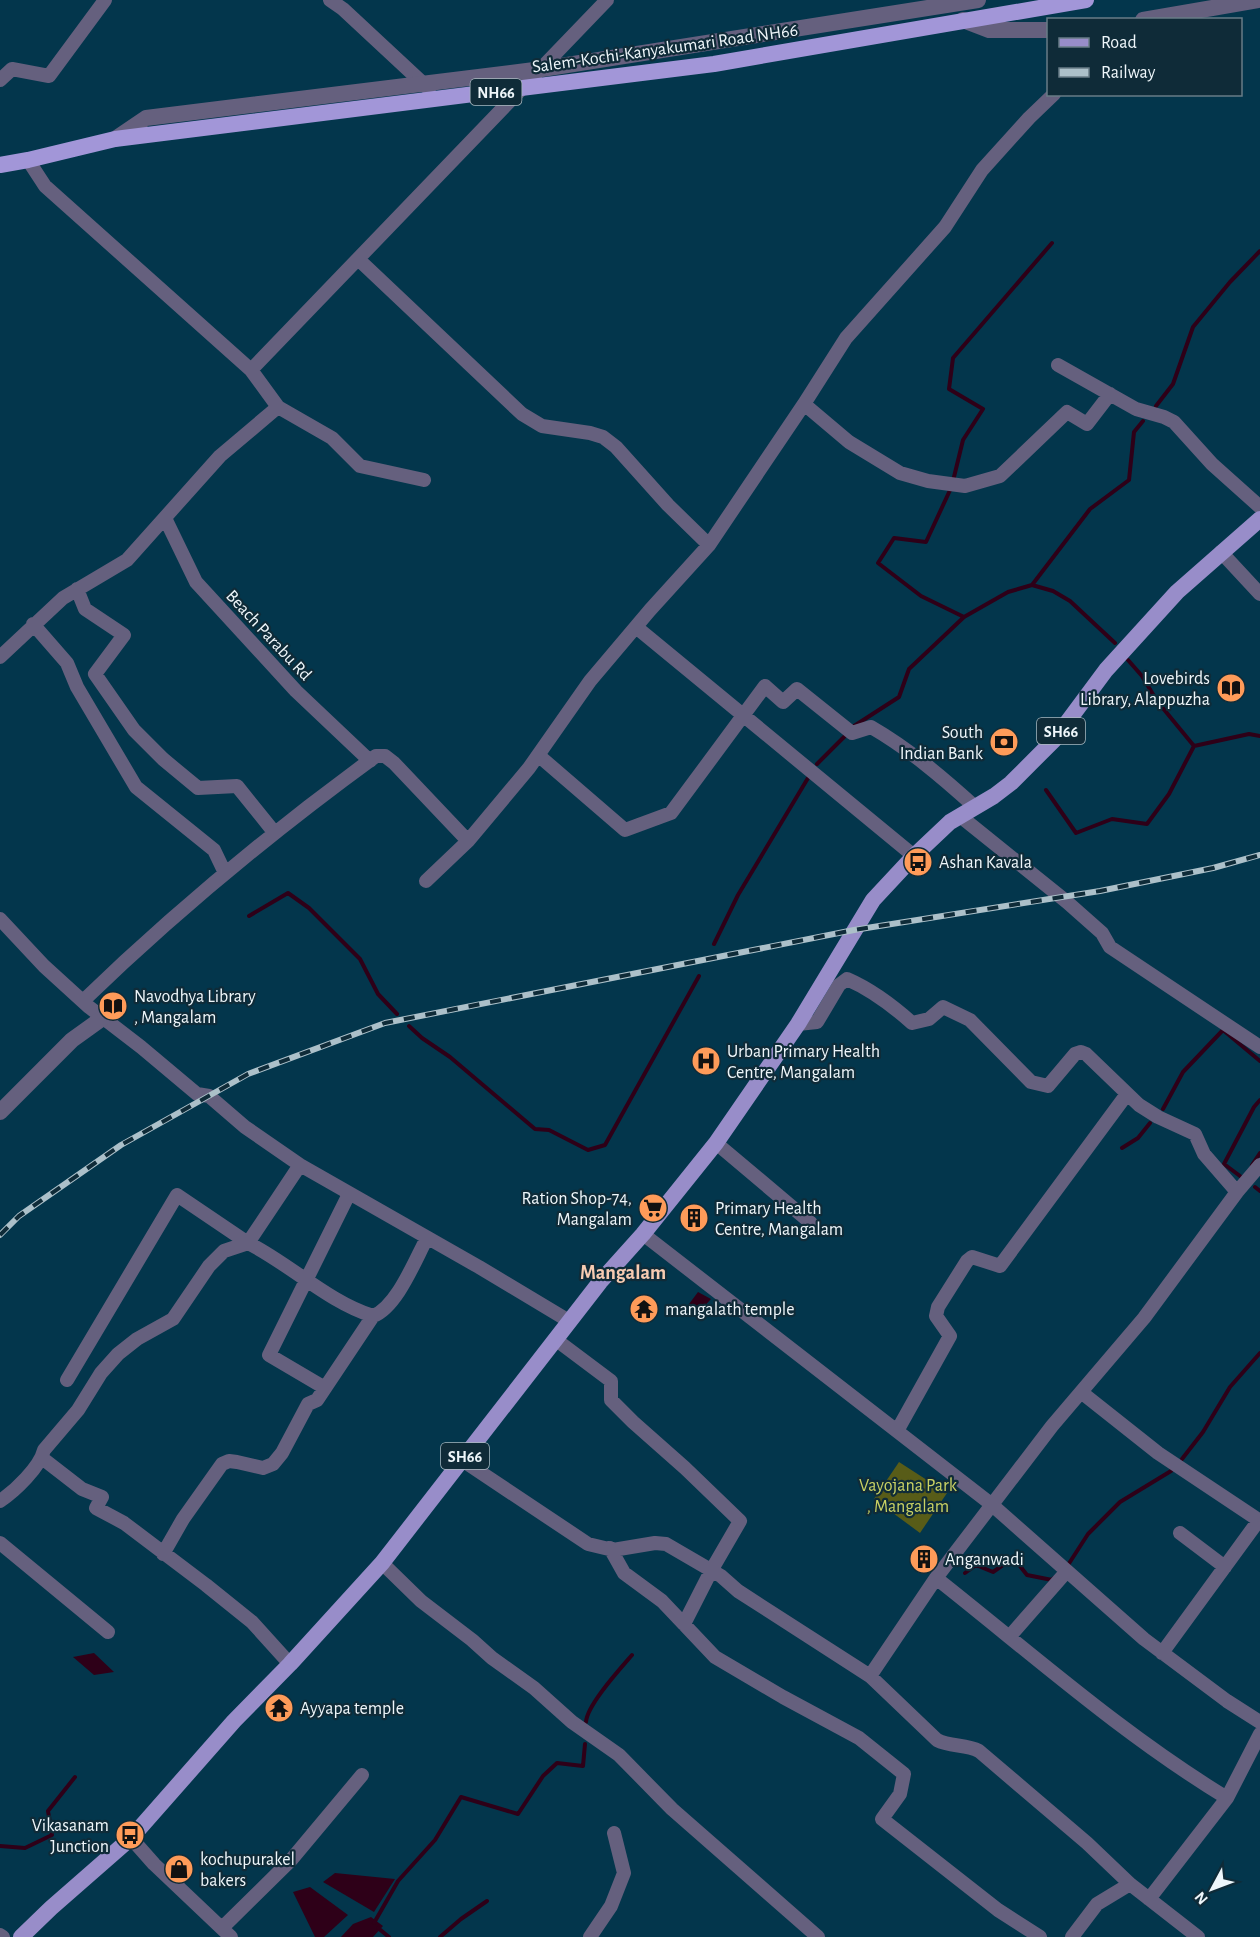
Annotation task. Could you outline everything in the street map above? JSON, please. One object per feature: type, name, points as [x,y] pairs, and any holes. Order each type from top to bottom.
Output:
[{"type":"highway","name":"Salem-Kochi-Kanyakumari Road NH66","points":[[0,165],[115,139],[714,64],[1086,0]]},
{"type":"main road","name":"SH66","points":[[21,1937],[131,1838],[234,1721],[290,1664],[382,1563],[600,1282],[643,1234],[716,1143],[798,1024],[873,900],[950,822],[1011,783],[1054,740],[1106,670],[1177,592],[1260,519]]},
{"type":"street","points":[[0,80],[12,69],[49,76],[105,0]]},
{"type":"street","points":[[330,0],[343,9],[440,98]]},
{"type":"street","points":[[251,370],[607,0]]},
{"type":"street","points":[[115,139],[146,118],[542,69],[978,0]]},
{"type":"street","points":[[1154,18],[1258,0]]},
{"type":"street","points":[[963,21],[989,30],[1047,30]]},
{"type":"street","points":[[426,881],[468,841],[538,755],[590,681],[709,546],[846,338],[945,227],[982,170],[1052,96]]},
{"type":"street","points":[[28,160],[45,186],[251,370],[278,407],[332,438],[360,466],[424,480]]},
{"type":"street","points":[[358,259],[522,414],[542,426],[603,437],[616,447],[668,505],[709,546]]},
{"type":"street","points":[[1058,365],[1142,411],[1174,422],[1212,464],[1260,507]]},
{"type":"street","points":[[804,404],[849,442],[900,473],[928,481],[965,486],[1000,476],[1067,411],[1087,424],[1110,394]]},
{"type":"street","points":[[0,657],[54,605],[77,589],[121,565],[220,456],[278,407]]},
{"type":"street","name":"Beach Parabu Rd","points":[[165,518],[196,582],[296,691],[370,761]]},
{"type":"street","points":[[1221,552],[1260,594]]},
{"type":"street","points":[[77,589],[86,609],[124,635],[95,674],[134,730],[163,759],[198,788],[237,786],[274,832]]},
{"type":"street","points":[[33,624],[67,663],[76,687],[136,787],[214,850],[225,873]]},
{"type":"street","points":[[636,627],[914,856]]},
{"type":"street","points":[[538,755],[625,830],[671,813],[765,686],[783,702],[797,689],[852,732],[871,727],[894,740],[944,778],[974,806]]},
{"type":"street","points":[[83,1001],[145,941],[274,832],[376,756],[385,756],[394,763],[468,841]]},
{"type":"street","points":[[960,816],[1067,902],[1102,933],[1110,947],[1260,1047]]},
{"type":"street","points":[[0,919],[44,966],[83,1001],[196,1094],[209,1096],[245,1127],[300,1166],[479,1267],[569,1321]]},
{"type":"street","points":[[798,1024],[817,1022],[839,985],[847,979],[892,1007],[912,1023],[929,1019],[942,1008],[970,1020],[1031,1082],[1048,1086],[1075,1054],[1081,1052],[1086,1054],[1150,1113],[1195,1134],[1204,1154],[1237,1192]]},
{"type":"street","points":[[0,1112],[72,1040],[104,1017]]},
{"type":"street","points":[[897,1431],[950,1336],[936,1316],[938,1307],[967,1261],[972,1257],[1000,1266],[1127,1094]]},
{"type":"street","points":[[716,1143],[811,1223]]},
{"type":"street","points":[[0,1502],[13,1492],[42,1458],[44,1450],[78,1410],[100,1373],[118,1353],[137,1339],[173,1319],[209,1266],[224,1251],[248,1243],[300,1166]]},
{"type":"street","points":[[870,1676],[936,1578],[991,1504],[1144,1318],[1237,1192],[1260,1166]]},
{"type":"street","points":[[325,1388],[269,1354],[349,1194]]},
{"type":"street","points":[[67,1380],[177,1195],[307,1280],[362,1313],[373,1316]]},
{"type":"street","points":[[643,1234],[991,1504],[1144,1639],[1227,1701],[1260,1722]]},
{"type":"street","points":[[163,1554],[183,1519],[222,1464],[229,1461],[263,1468],[273,1464],[282,1453],[308,1404],[317,1400],[373,1316],[383,1311],[398,1292],[427,1238]]},
{"type":"street","points":[[555,1339],[610,1381],[611,1400],[740,1521],[711,1570],[684,1624]]},
{"type":"street","points":[[1081,1392],[1158,1453],[1259,1520],[1162,1653]]},
{"type":"street","points":[[42,1458],[82,1489],[102,1497],[96,1508],[124,1522],[252,1622],[290,1664]]},
{"type":"street","points":[[462,1460],[588,1545],[624,1549],[654,1543],[666,1544],[711,1570],[738,1591],[870,1676],[937,1740],[946,1745],[973,1748],[979,1751],[1087,1843],[1130,1884],[1198,1937]]},
{"type":"street","points":[[1180,1533],[1225,1567]]},
{"type":"street","points":[[0,1543],[108,1632]]},
{"type":"street","points":[[610,1548],[624,1573],[662,1601],[715,1657],[859,1738],[904,1774],[900,1794],[882,1819],[998,1910],[1040,1937]]},
{"type":"street","points":[[382,1563],[421,1601],[492,1658],[534,1688],[572,1722],[619,1755],[672,1809],[818,1937]]},
{"type":"street","points":[[1010,1636],[1067,1571]]},
{"type":"street","points":[[936,1578],[1130,1732],[1189,1775],[1227,1798]]},
{"type":"street","points":[[1149,1899],[1227,1798],[1260,1734]]},
{"type":"street","points":[[131,1838],[154,1864],[227,1932],[362,1775]]},
{"type":"street","points":[[590,1937],[611,1906],[624,1873],[614,1833]]},
{"type":"street","points":[[1072,1937],[1097,1904],[1130,1884]]},
{"type":"green space","name":"Vayojana Park , Mangalam","points":[[899,1462],[947,1493],[920,1533],[874,1499]]},
{"type":"shaded area","points":[[698,1292],[711,1299],[700,1311],[689,1304]]},
{"type":"shaded area","points":[[94,1653],[114,1672],[94,1675],[73,1657]]},
{"type":"shaded area","points":[[335,1873],[395,1879],[374,1912],[323,1882]]},
{"type":"shaded area","points":[[310,1887],[348,1915],[324,1937],[315,1937],[293,1892]]},
{"type":"shaded area","points":[[371,1917],[383,1926],[373,1937],[341,1937],[353,1924]]},
{"type":"waterway","points":[[953,481],[963,440],[983,409],[949,389],[953,358],[1052,243]]},
{"type":"waterway","points":[[1156,406],[1173,384],[1193,327],[1230,282],[1260,251]]},
{"type":"waterway","points":[[1032,585],[1090,509],[1129,480],[1134,432],[1143,421]]},
{"type":"waterway","points":[[951,488],[926,542],[894,538],[878,563],[921,596],[964,617]]},
{"type":"waterway","points":[[854,726],[899,697],[909,669],[964,617],[1008,592],[1032,585],[1053,591],[1070,601],[1115,643]]},
{"type":"waterway","points":[[1128,660],[1142,676],[1157,701],[1194,746],[1249,734],[1260,736]]},
{"type":"waterway","points":[[817,764],[845,736]]},
{"type":"waterway","points":[[1046,790],[1076,833],[1112,819],[1147,824],[1169,794],[1194,746]]},
{"type":"waterway","points":[[714,944],[738,895],[808,778]]},
{"type":"waterway","points":[[249,916],[288,893],[309,908],[360,959],[378,994],[397,1014]]},
{"type":"waterway","points":[[409,1026],[450,1057],[535,1129],[549,1130],[588,1150],[605,1145],[699,976]]},
{"type":"waterway","points":[[1163,1109],[1183,1072],[1223,1030],[1260,1061]]},
{"type":"waterway","points":[[1240,1176],[1224,1164],[1260,1100]]},
{"type":"waterway","points":[[1122,1148],[1138,1138],[1150,1123]]},
{"type":"waterway","points":[[1252,1165],[1260,1153]]},
{"type":"waterway","points":[[1255,1187],[1260,1191]]},
{"type":"waterway","points":[[1182,1459],[1203,1432],[1230,1387],[1260,1353]]},
{"type":"waterway","points":[[1068,1565],[1088,1534],[1120,1502],[1171,1471]]},
{"type":"waterway","points":[[965,1573],[976,1565],[993,1572],[1003,1565],[1016,1561],[1027,1575],[1052,1580],[1054,1578]]},
{"type":"waterway","points":[[586,1722],[598,1697],[632,1655]]},
{"type":"waterway","points":[[374,1923],[398,1881],[435,1840],[461,1797],[518,1814],[543,1776],[557,1763],[583,1766],[585,1744]]},
{"type":"waterway","points":[[0,1846],[25,1848],[52,1835],[48,1811],[75,1777]]},
{"type":"waterway","points":[[440,1937],[487,1901]]},
{"type":"waterway","points":[[378,1928],[389,1937]]},
{"type":"railway","points":[[0,1235],[19,1216],[121,1145],[248,1074],[385,1023],[854,930],[1100,891],[1213,868],[1260,855]]},
{"type":"place","name":"Lovebirds Library, Alappuzha","points":[[1231,688]]},
{"type":"place","name":"South Indian Bank","points":[[1004,742]]},
{"type":"place","name":"Ashan Kavala","points":[[918,862]]},
{"type":"place","name":"Navodhya Library , Mangalam","points":[[113,1006]]},
{"type":"place","name":"Urban Primary Health Centre, Mangalam","points":[[706,1061]]},
{"type":"place","name":"Ration Shop-74, Mangalam","points":[[653,1208]]},
{"type":"place","name":"Primary Health Centre, Mangalam","points":[[694,1218]]},
{"type":"place","name":"mangalath temple","points":[[644,1309]]},
{"type":"place","name":"Anganwadi","points":[[924,1559]]},
{"type":"place","name":"Ayyapa temple","points":[[279,1708]]},
{"type":"place","name":"Vikasanam Junction","points":[[130,1835]]},
{"type":"place","name":"kochupurakel bakers","points":[[179,1869]]},
{"type":"district","name":"Mangalam","points":[[623,1272]]}]
